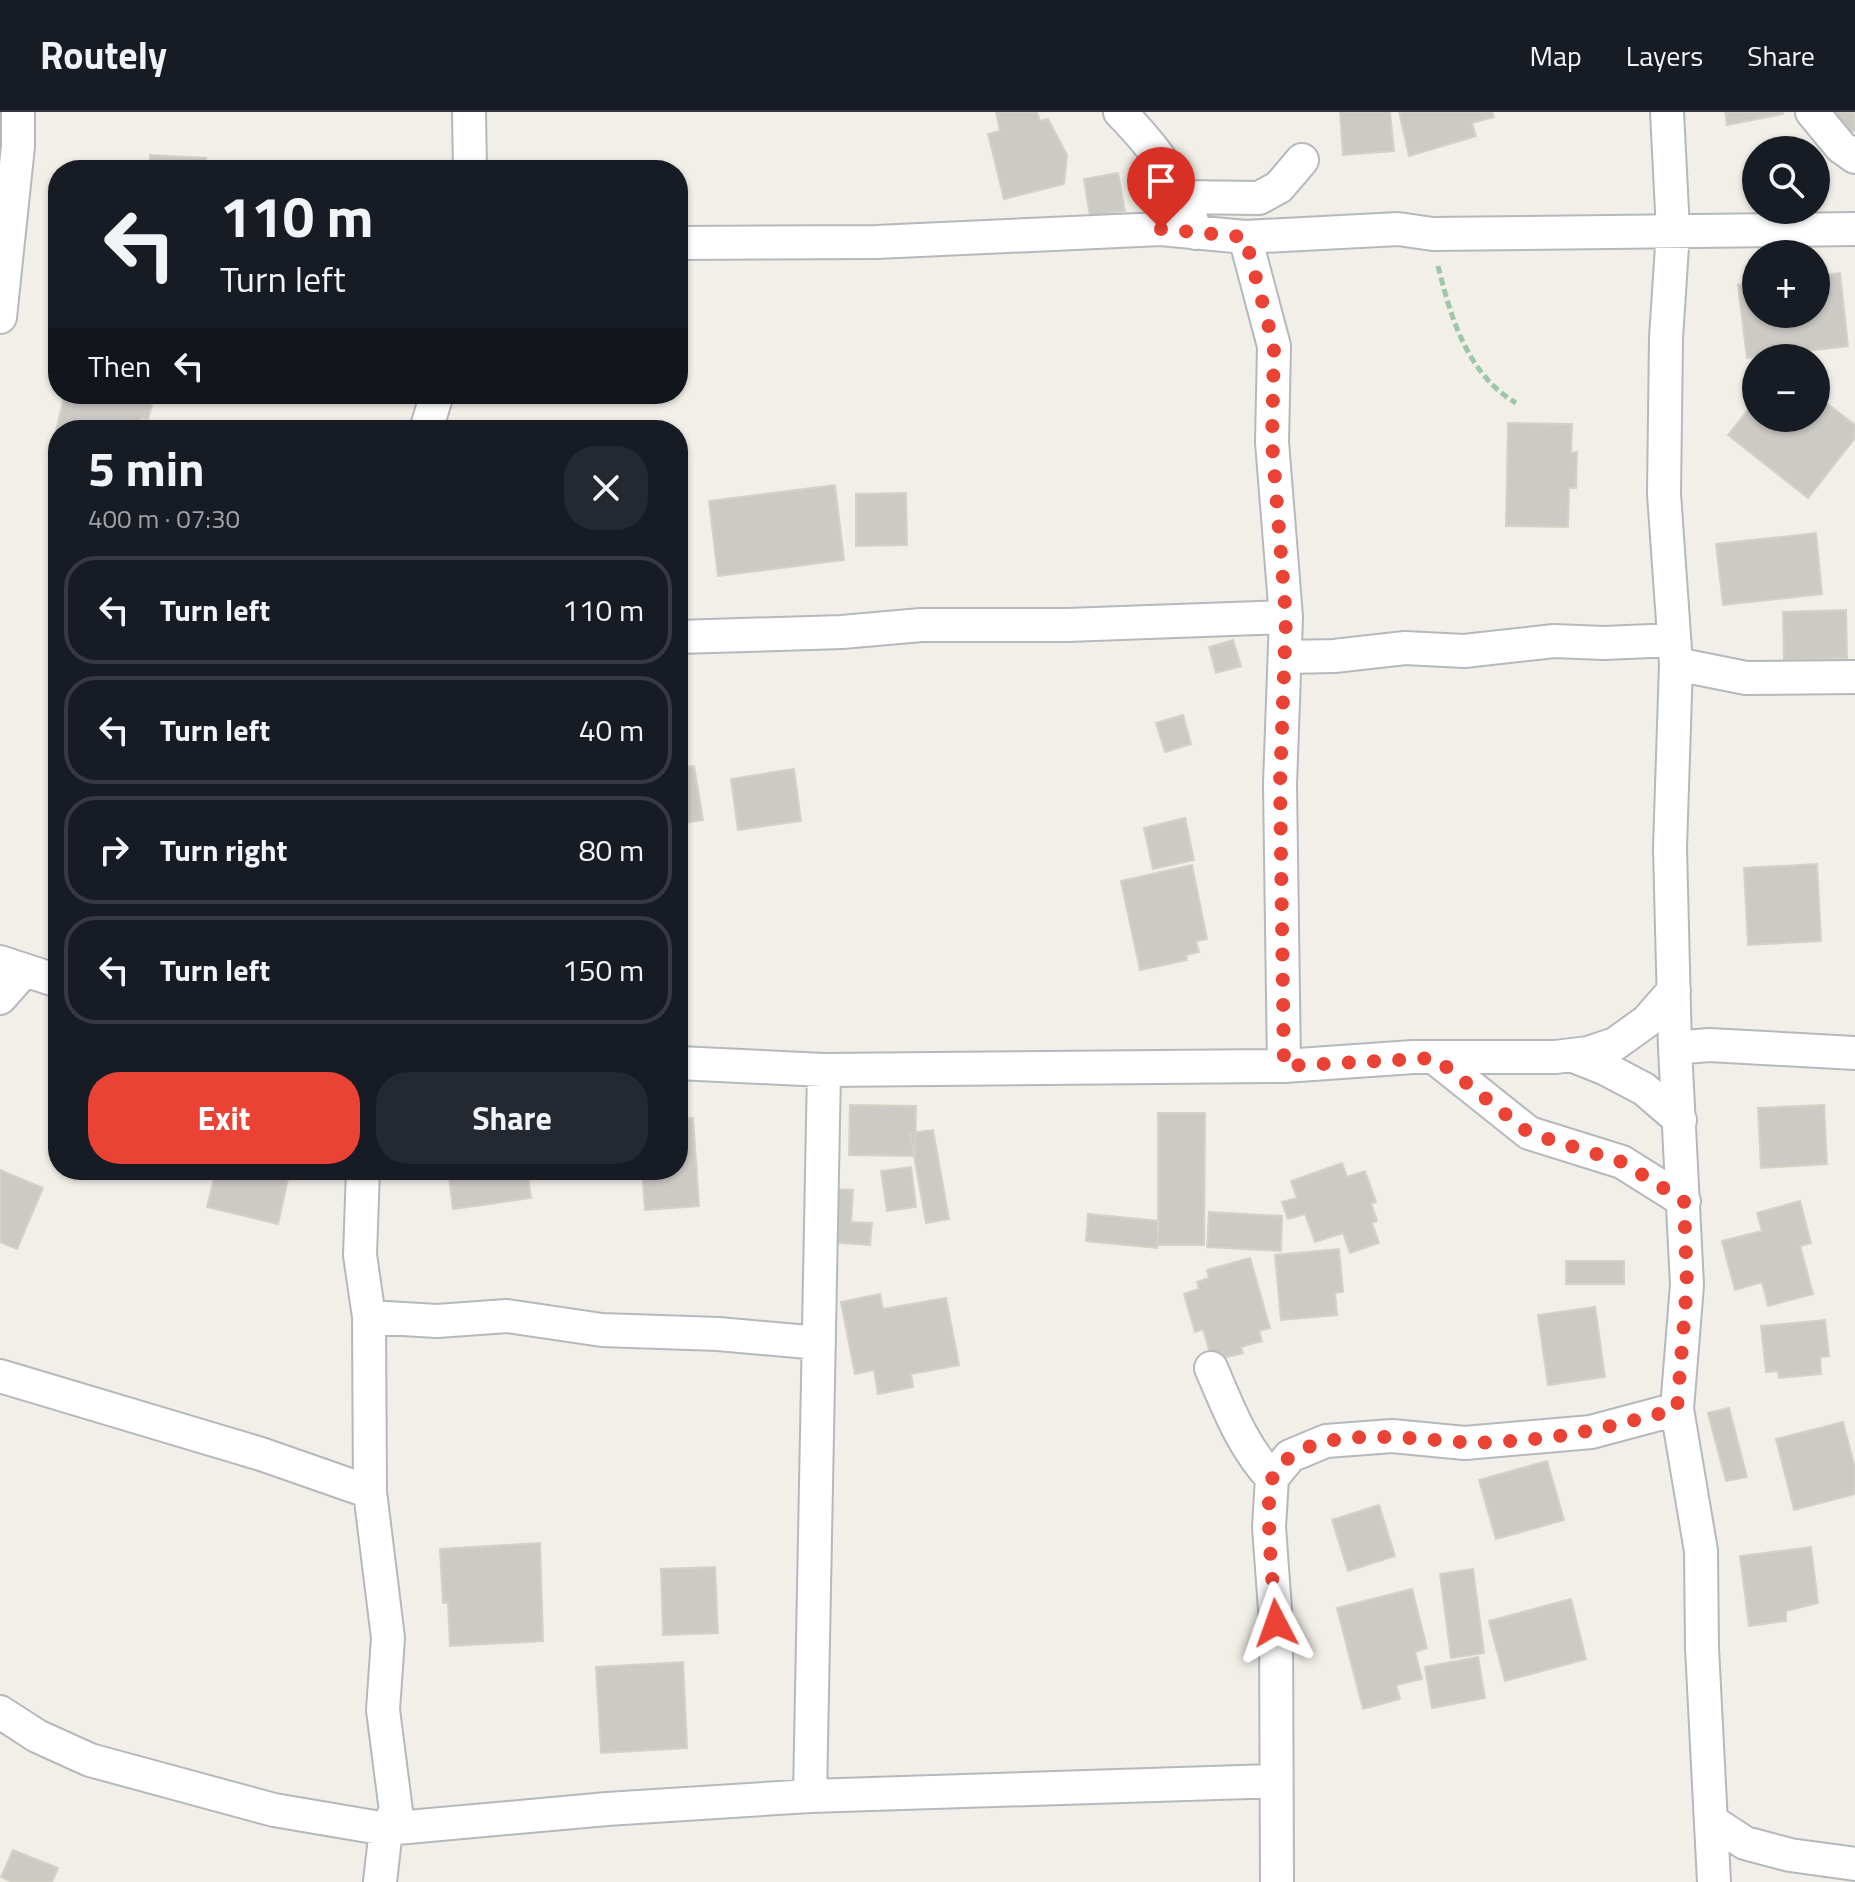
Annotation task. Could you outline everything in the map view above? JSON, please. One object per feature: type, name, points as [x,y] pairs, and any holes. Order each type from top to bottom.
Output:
[{"type":"street","points":[[0,317],[18,146],[18,112]]},
{"type":"street","points":[[1120,112],[1157,150],[1182,197],[1196,233]]},
{"type":"street","points":[[1667,112],[1673,231],[1666,338],[1664,494],[1675,652],[1670,848],[1675,1048],[1687,1285],[1677,1409],[1701,1551],[1702,1648],[1714,1882]]},
{"type":"street","points":[[1812,112],[1841,147],[1855,157]]},
{"type":"street","points":[[463,115],[469,160]]},
{"type":"street","points":[[1182,197],[1259,198],[1279,187],[1302,160]]},
{"type":"street","points":[[688,243],[876,242],[1161,229],[1245,237],[1398,229],[1433,234],[1855,229]]},
{"type":"street","points":[[1245,237],[1274,346],[1272,442],[1286,617],[1280,784],[1284,1066]]},
{"type":"street","points":[[688,637],[842,632],[921,625],[1067,625],[1286,617]]},
{"type":"street","points":[[1285,657],[1334,656],[1405,648],[1464,651],[1554,641],[1675,652],[1746,678],[1855,677]]},
{"type":"street","points":[[0,998],[12,967],[48,978]]},
{"type":"street","points":[[688,1063],[824,1070],[1284,1066],[1571,1055],[1615,1044],[1647,1021],[1674,990]]},
{"type":"street","points":[[1675,1048],[1709,1045],[1855,1053]]},
{"type":"street","points":[[1571,1055],[1644,1089],[1680,1120]]},
{"type":"street","points":[[1435,1058],[1529,1133],[1622,1162],[1684,1201]]},
{"type":"street","points":[[810,1796],[824,1070]]},
{"type":"street","points":[[363,1180],[360,1255],[369,1317],[370,1492],[388,1638],[383,1710],[396,1811],[386,1829],[380,1882]]},
{"type":"street","points":[[369,1317],[437,1321],[507,1316],[602,1330],[718,1334],[819,1343]]},
{"type":"street","points":[[1211,1368],[1239,1433],[1253,1458],[1272,1478]]},
{"type":"street","points":[[0,1376],[261,1454],[370,1492]]},
{"type":"street","points":[[1277,1882],[1276,1623],[1269,1527],[1272,1478],[1290,1456],[1326,1441],[1392,1436],[1465,1443],[1591,1432],[1677,1409]]},
{"type":"street","points":[[0,1712],[37,1736],[90,1760],[274,1810],[386,1829],[607,1809],[810,1796],[1276,1781]]},
{"type":"street","points":[[1713,1822],[1745,1843],[1790,1855],[1855,1864]]},
{"type":"path","points":[[1433,234],[1449,312],[1462,344],[1502,394],[1516,403]]},
{"type":"building","points":[[996,112],[1037,112],[1040,121],[1048,119],[1067,155],[1064,184],[1004,199],[988,134],[1000,131]]},
{"type":"building","points":[[1340,112],[1390,112],[1394,151],[1343,155]]},
{"type":"building","points":[[1399,112],[1492,112],[1494,117],[1472,123],[1476,136],[1409,156]]},
{"type":"building","points":[[1725,112],[1782,112],[1783,114],[1727,125]]},
{"type":"building","points":[[1831,112],[1855,112],[1855,131],[1835,135]]},
{"type":"building","points":[[150,155],[206,158],[206,160],[150,160]]},
{"type":"building","points":[[1118,173],[1125,211],[1090,216],[1084,179]]},
{"type":"building","points":[[1840,273],[1848,346],[1830,348],[1830,344],[1745,344],[1743,328],[1830,328],[1830,274]]},
{"type":"building","points":[[1738,285],[1742,285],[1742,317]]},
{"type":"building","points":[[62,404],[152,404],[148,419],[58,420]]},
{"type":"building","points":[[1830,406],[1855,425],[1855,438],[1808,498],[1728,435],[1742,418],[1742,432],[1830,432]]},
{"type":"building","points":[[1508,423],[1572,424],[1571,453],[1577,452],[1576,488],[1569,488],[1568,527],[1506,526]]},
{"type":"building","points":[[835,485],[844,560],[718,576],[709,501]]},
{"type":"building","points":[[906,493],[907,545],[856,546],[856,494]]},
{"type":"building","points":[[1816,533],[1822,594],[1723,605],[1716,544]]},
{"type":"building","points":[[1846,610],[1847,658],[1784,660],[1783,612]]},
{"type":"building","points":[[1233,640],[1241,666],[1216,673],[1209,647]]},
{"type":"building","points":[[1183,715],[1191,744],[1165,752],[1156,723]]},
{"type":"building","points":[[694,766],[703,820],[688,822],[688,767]]},
{"type":"building","points":[[794,769],[801,821],[738,830],[731,779]]},
{"type":"building","points":[[1185,818],[1194,860],[1153,869],[1144,828]]},
{"type":"building","points":[[1817,864],[1821,941],[1748,945],[1744,868]]},
{"type":"building","points":[[1192,865],[1207,939],[1196,941],[1199,952],[1186,955],[1187,960],[1140,970],[1121,881]]},
{"type":"building","points":[[850,1105],[916,1106],[915,1156],[849,1155]]},
{"type":"building","points":[[1824,1105],[1827,1164],[1761,1168],[1758,1108]]},
{"type":"building","points":[[1158,1113],[1205,1113],[1204,1245],[1158,1245]]},
{"type":"building","points":[[693,1118],[699,1206],[645,1210],[643,1180],[688,1180],[688,1119]]},
{"type":"building","points":[[933,1130],[949,1219],[926,1223],[910,1133]]},
{"type":"building","points":[[1342,1163],[1347,1177],[1365,1171],[1376,1202],[1371,1203],[1377,1221],[1372,1223],[1379,1243],[1350,1253],[1343,1233],[1315,1242],[1305,1214],[1288,1219],[1282,1202],[1297,1198],[1291,1181]]},
{"type":"building","points":[[911,1167],[916,1207],[887,1211],[881,1171]]},
{"type":"building","points":[[0,1170],[43,1188],[17,1249],[0,1242]]},
{"type":"building","points":[[214,1180],[288,1180],[278,1224],[207,1207]]},
{"type":"building","points":[[449,1180],[528,1180],[531,1198],[453,1209]]},
{"type":"building","points":[[831,1189],[853,1190],[851,1222],[872,1223],[870,1245],[828,1242]]},
{"type":"building","points":[[1800,1201],[1811,1243],[1800,1246],[1813,1294],[1768,1306],[1762,1282],[1735,1290],[1722,1241],[1762,1231],[1757,1213]]},
{"type":"building","points":[[1209,1212],[1282,1216],[1281,1251],[1207,1247]]},
{"type":"building","points":[[1088,1214],[1159,1221],[1157,1248],[1086,1241]]},
{"type":"building","points":[[1339,1249],[1343,1292],[1335,1293],[1337,1315],[1281,1320],[1275,1255]]},
{"type":"building","points":[[1250,1258],[1270,1328],[1259,1331],[1262,1341],[1241,1347],[1243,1353],[1212,1361],[1203,1329],[1195,1332],[1184,1294],[1199,1289],[1197,1282],[1209,1278],[1207,1270]]},
{"type":"building","points":[[1566,1261],[1624,1261],[1624,1284],[1566,1284]]},
{"type":"building","points":[[880,1294],[883,1309],[946,1298],[959,1365],[911,1374],[913,1387],[878,1394],[874,1370],[855,1374],[841,1302]]},
{"type":"building","points":[[1595,1307],[1605,1377],[1548,1385],[1538,1315]]},
{"type":"building","points":[[1825,1320],[1829,1356],[1820,1357],[1821,1374],[1779,1378],[1778,1371],[1766,1372],[1761,1326]]},
{"type":"building","points":[[1729,1408],[1747,1477],[1726,1481],[1708,1413]]},
{"type":"building","points":[[1843,1422],[1855,1468],[1855,1494],[1794,1510],[1776,1439]]},
{"type":"building","points":[[1547,1461],[1564,1520],[1496,1539],[1479,1480]]},
{"type":"building","points":[[1379,1505],[1395,1556],[1348,1571],[1332,1520]]},
{"type":"building","points":[[540,1543],[543,1641],[450,1646],[448,1603],[443,1603],[440,1549]]},
{"type":"building","points":[[1811,1547],[1818,1603],[1786,1611],[1786,1621],[1749,1626],[1740,1556]]},
{"type":"building","points":[[715,1567],[718,1633],[663,1635],[661,1569]]},
{"type":"building","points":[[1473,1569],[1484,1653],[1451,1658],[1440,1574]]},
{"type":"building","points":[[1412,1589],[1427,1648],[1415,1652],[1422,1679],[1396,1685],[1400,1699],[1363,1709],[1337,1608]]},
{"type":"building","points":[[1571,1599],[1586,1659],[1505,1681],[1489,1621]]},
{"type":"building","points":[[1478,1657],[1485,1698],[1432,1708],[1425,1667]]},
{"type":"building","points":[[683,1662],[687,1748],[601,1753],[596,1667]]},
{"type":"building","points":[[13,1850],[58,1868],[52,1882],[12,1882],[1,1877]]},
{"type":"route","points":[[1161,229],[1245,237],[1274,346],[1272,442],[1286,617],[1280,784],[1284,1066],[1435,1058],[1529,1133],[1622,1162],[1684,1201],[1687,1285],[1677,1409],[1591,1432],[1465,1443],[1392,1436],[1326,1441],[1290,1456],[1272,1478],[1269,1527],[1276,1623]]}]
